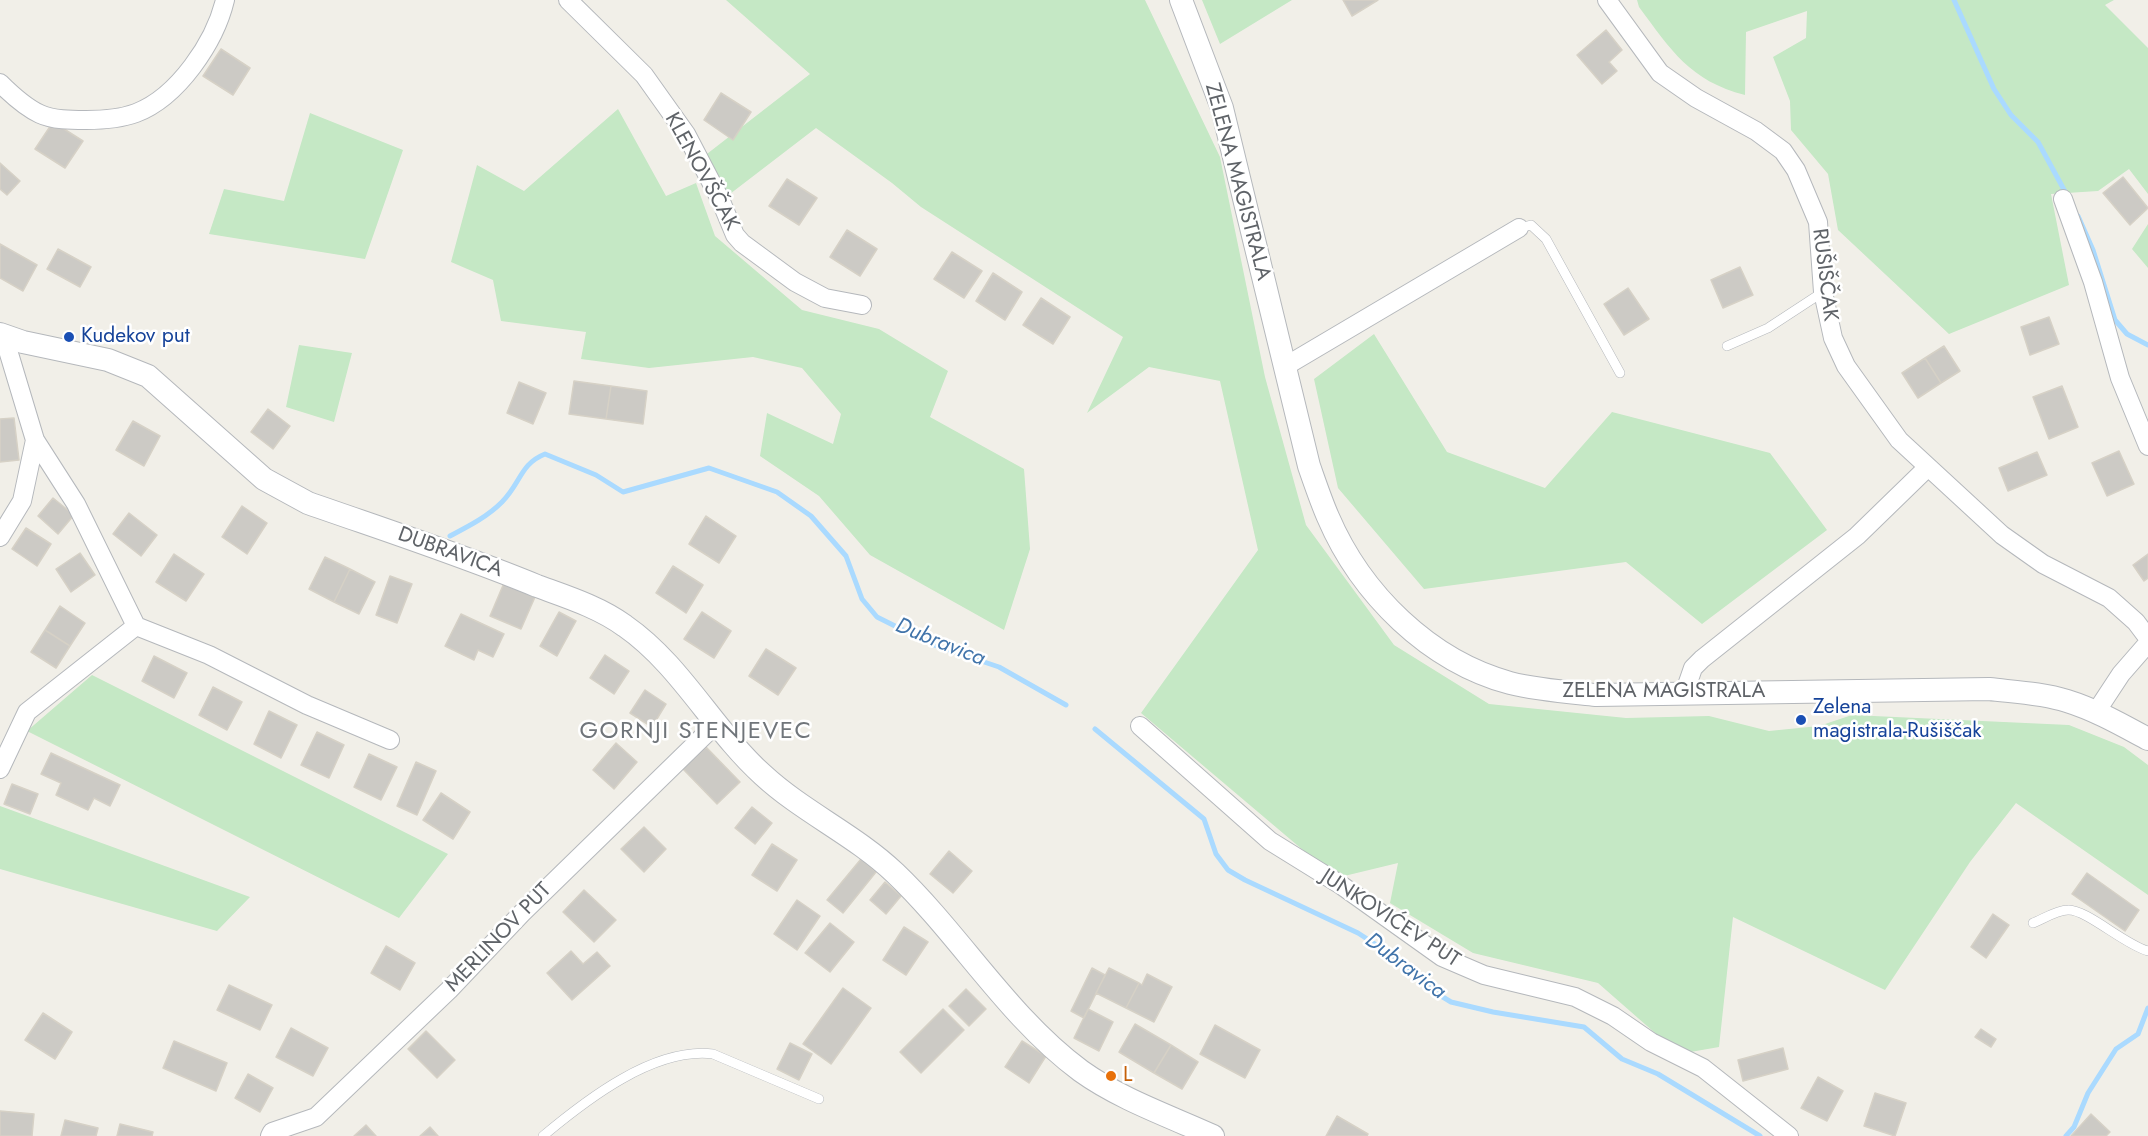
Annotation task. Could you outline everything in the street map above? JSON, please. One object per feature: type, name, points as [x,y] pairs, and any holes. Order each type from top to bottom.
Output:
[{"type":"street","points":[[0,83],[16,99],[41,114],[70,120],[107,120],[136,112],[163,98],[189,68],[209,38],[225,0]]},
{"type":"street","name":"KLENOVŠČAK","points":[[568,0],[644,75],[686,134],[735,235],[742,243],[795,282],[825,298],[862,305]]},
{"type":"street","name":"ZELENA MAGISTRALA","points":[[1181,0],[1222,108],[1309,466],[1338,538],[1380,600],[1423,641],[1472,670],[1510,683],[1596,695],[1989,689],[2039,695],[2096,712],[2148,739]]},
{"type":"street","name":"RUŠIŠČAK","points":[[1607,0],[1660,73],[1696,98],[1756,131],[1783,152],[1796,170],[1818,222],[1823,292],[1833,338],[1846,366],[1899,440],[2001,535],[2043,564],[2109,598],[2136,622],[2148,638]]},
{"type":"street","points":[[2063,199],[2093,282],[2120,378],[2148,446]]},
{"type":"street","points":[[1284,367],[1519,228]]},
{"type":"street","points":[[2,336],[35,440],[76,504],[136,626],[209,655],[307,705],[390,740]]},
{"type":"street","name":"DUBRAVICA","points":[[2,336],[108,360],[148,376],[237,457],[264,479],[290,495],[468,558],[607,615],[636,634],[663,659],[764,777],[848,835],[892,870],[931,909],[1042,1037],[1074,1065],[1120,1094],[1213,1136]]},
{"type":"street","points":[[0,537],[22,501],[35,440]]},
{"type":"street","points":[[1684,694],[1693,668],[1702,659],[1848,543],[1928,467]]},
{"type":"street","points":[[0,769],[27,712],[136,626]]},
{"type":"street","points":[[2096,712],[2121,674],[2148,643]]},
{"type":"street","name":"MERLINOV PUT","points":[[270,1136],[272,1132],[316,1118],[449,990],[522,913],[717,723]]},
{"type":"street","name":"JUNKOVIĆEV PUT","points":[[1140,726],[1270,841],[1341,885],[1442,957],[1484,975],[1575,997],[1613,1016],[1651,1042],[1703,1068],[1789,1136]]},
{"type":"lane","points":[[1519,228],[1531,225],[1546,239],[1620,373]]},
{"type":"lane","points":[[1727,346],[1768,328],[1823,292]]},
{"type":"lane","points":[[2033,924],[2067,909],[2078,911],[2117,937],[2148,951]]},
{"type":"lane","points":[[543,1136],[595,1096],[629,1075],[698,1053],[713,1054],[819,1099]]},
{"type":"green space","points":[[726,0],[1145,0],[1220,157],[1265,377],[1306,525],[1394,645],[1489,704],[1626,718],[1709,716],[1769,731],[1819,726],[1852,715],[2069,725],[2124,747],[2148,765],[2148,895],[2016,803],[1970,862],[1885,990],[1733,917],[1719,1047],[1679,1054],[1598,983],[1473,953],[1390,903],[1398,863],[1336,878],[1141,713],[1258,550],[1220,381],[1149,367],[1087,413],[1123,337],[921,207],[816,128],[726,197],[703,157],[810,74]]},
{"type":"green space","points":[[1202,0],[1292,0],[1220,44]]},
{"type":"green space","points":[[1637,0],[2114,0],[2105,5],[2148,48],[2148,194],[2129,169],[2098,191],[2051,194],[2069,285],[1949,334],[1838,230],[1828,174],[1791,130],[1790,101],[1773,57],[1806,38],[1807,11],[1746,32],[1745,95],[1710,81],[1683,62],[1650,23]]},
{"type":"green space","points":[[618,109],[666,196],[696,183],[715,236],[802,310],[879,329],[948,371],[930,417],[1024,469],[1030,549],[1004,630],[870,555],[819,496],[760,456],[767,413],[833,444],[841,414],[802,368],[753,357],[649,368],[581,359],[586,332],[501,321],[493,280],[451,262],[477,165],[524,191]]},
{"type":"green space","points":[[310,113],[403,150],[365,259],[209,234],[224,189],[284,201]]},
{"type":"green space","points":[[2148,224],[2148,268],[2132,249]]},
{"type":"green space","points":[[1374,334],[1447,452],[1545,488],[1612,412],[1770,453],[1827,530],[1702,624],[1626,562],[1424,589],[1338,488],[1314,379]]},
{"type":"green space","points":[[299,345],[352,353],[334,422],[286,407]]},
{"type":"green space","points":[[92,675],[448,854],[399,918],[27,731]]},
{"type":"green space","points":[[0,806],[250,897],[217,931],[0,869]]},
{"type":"building","points":[[1343,0],[1378,0],[1352,16]]},
{"type":"building","points":[[1606,30],[1622,50],[1609,62],[1617,71],[1602,84],[1577,55]]},
{"type":"building","points":[[221,49],[250,68],[233,95],[203,76]]},
{"type":"building","points":[[721,93],[751,112],[733,140],[704,120]]},
{"type":"building","points":[[53,122],[83,141],[65,168],[35,149]]},
{"type":"building","points":[[0,163],[20,181],[7,195],[0,189]]},
{"type":"building","points":[[2123,177],[2148,208],[2130,225],[2103,193]]},
{"type":"building","points":[[787,179],[817,198],[799,225],[769,206]]},
{"type":"building","points":[[847,230],[877,249],[860,276],[830,257]]},
{"type":"building","points":[[0,244],[37,265],[23,291],[0,278]]},
{"type":"building","points":[[58,249],[91,267],[80,287],[47,269]]},
{"type":"building","points":[[952,252],[982,271],[964,298],[934,279]]},
{"type":"building","points":[[1740,267],[1753,295],[1723,308],[1711,280]]},
{"type":"building","points":[[993,273],[1022,292],[1005,320],[976,301]]},
{"type":"building","points":[[1628,288],[1649,319],[1624,335],[1604,304]]},
{"type":"building","points":[[1041,298],[1070,317],[1053,344],[1023,325]]},
{"type":"building","points":[[2049,317],[2059,344],[2030,355],[2021,327]]},
{"type":"building","points":[[1944,346],[1960,371],[1941,383],[1925,358]]},
{"type":"building","points":[[1925,358],[1941,383],[1918,398],[1902,373]]},
{"type":"building","points":[[574,381],[611,386],[606,419],[569,414]]},
{"type":"building","points":[[519,382],[546,393],[533,424],[507,413]]},
{"type":"building","points":[[611,386],[647,391],[643,424],[606,419]]},
{"type":"building","points":[[2062,386],[2078,427],[2049,439],[2033,397]]},
{"type":"building","points":[[268,409],[290,426],[273,449],[251,432]]},
{"type":"building","points":[[14,418],[19,460],[0,462],[0,419]]},
{"type":"building","points":[[133,421],[160,436],[144,466],[116,450]]},
{"type":"building","points":[[2119,451],[2134,484],[2107,496],[2092,463]]},
{"type":"building","points":[[2037,452],[2047,475],[2008,491],[1999,468]]},
{"type":"building","points":[[53,498],[74,515],[58,534],[38,516]]},
{"type":"building","points":[[242,506],[267,523],[247,554],[222,537]]},
{"type":"building","points":[[129,513],[157,535],[141,556],[113,534]]},
{"type":"building","points":[[706,516],[736,536],[719,563],[689,544]]},
{"type":"building","points":[[26,528],[51,544],[37,566],[12,549]]},
{"type":"building","points":[[80,553],[95,575],[71,592],[56,569]]},
{"type":"building","points":[[174,554],[204,574],[186,601],[156,582]]},
{"type":"building","points":[[2148,554],[2148,578],[2144,581],[2133,565]]},
{"type":"building","points":[[325,557],[350,569],[334,602],[309,589]]},
{"type":"building","points":[[673,566],[703,585],[686,613],[656,593]]},
{"type":"building","points":[[350,569],[375,582],[359,614],[334,602]]},
{"type":"building","points":[[390,576],[412,584],[397,623],[376,615]]},
{"type":"building","points":[[504,583],[535,597],[521,629],[490,616]]},
{"type":"building","points":[[60,606],[85,623],[70,646],[45,630]]},
{"type":"building","points":[[559,612],[576,621],[557,656],[540,646]]},
{"type":"building","points":[[702,612],[731,631],[714,658],[684,639]]},
{"type":"building","points":[[461,614],[504,634],[493,657],[478,650],[474,660],[445,646]]},
{"type":"building","points":[[45,630],[70,646],[56,668],[31,652]]},
{"type":"building","points":[[766,649],[796,668],[778,695],[749,676]]},
{"type":"building","points":[[605,655],[629,671],[614,694],[590,678]]},
{"type":"building","points":[[154,656],[187,673],[174,698],[142,681]]},
{"type":"building","points":[[213,687],[242,702],[227,730],[199,715]]},
{"type":"building","points":[[645,690],[666,704],[652,727],[630,713]]},
{"type":"building","points":[[269,711],[297,725],[281,758],[254,744]]},
{"type":"building","points":[[317,732],[344,745],[329,778],[301,765]]},
{"type":"building","points":[[616,743],[637,762],[614,789],[593,770]]},
{"type":"building","points":[[706,747],[740,782],[717,804],[683,769]]},
{"type":"building","points":[[51,753],[120,785],[110,806],[94,798],[88,810],[56,795],[61,783],[41,774]]},
{"type":"building","points":[[369,754],[397,767],[381,800],[354,787]]},
{"type":"building","points":[[416,762],[436,771],[417,815],[397,806]]},
{"type":"building","points":[[12,784],[38,794],[30,814],[4,804]]},
{"type":"building","points":[[441,793],[470,812],[453,839],[423,820]]},
{"type":"building","points":[[752,807],[772,823],[755,844],[735,828]]},
{"type":"building","points":[[644,827],[666,849],[644,872],[621,849]]},
{"type":"building","points":[[772,844],[797,860],[777,891],[752,875]]},
{"type":"building","points":[[949,851],[972,871],[953,893],[930,874]]},
{"type":"building","points":[[861,859],[876,872],[843,913],[827,900]]},
{"type":"building","points":[[2087,873],[2139,910],[2125,931],[2072,894]]},
{"type":"building","points":[[885,882],[901,896],[886,914],[870,900]]},
{"type":"building","points":[[584,890],[616,920],[594,942],[563,912]]},
{"type":"building","points":[[797,900],[820,916],[797,950],[774,934]]},
{"type":"building","points":[[1993,914],[2009,925],[1986,958],[1971,947]]},
{"type":"building","points":[[830,923],[854,942],[830,972],[805,953]]},
{"type":"building","points":[[904,927],[928,942],[906,975],[883,960]]},
{"type":"building","points":[[386,946],[415,963],[400,990],[371,973]]},
{"type":"building","points":[[571,951],[583,964],[597,952],[610,966],[572,1000],[547,973]]},
{"type":"building","points":[[1092,968],[1105,975],[1084,1018],[1071,1011]]},
{"type":"building","points":[[1109,968],[1139,983],[1126,1008],[1096,993]]},
{"type":"building","points":[[1147,974],[1172,987],[1154,1022],[1126,1008],[1139,983],[1142,985]]},
{"type":"building","points":[[229,985],[272,1005],[260,1030],[217,1010]]},
{"type":"building","points":[[843,988],[871,1008],[831,1064],[803,1044]]},
{"type":"building","points":[[966,989],[986,1009],[969,1026],[949,1006]]},
{"type":"building","points":[[943,1009],[964,1030],[921,1073],[900,1052]]},
{"type":"building","points":[[1088,1009],[1113,1022],[1099,1051],[1074,1038]]},
{"type":"building","points":[[43,1013],[72,1032],[55,1059],[25,1040]]},
{"type":"building","points":[[1135,1024],[1171,1045],[1154,1073],[1119,1052]]},
{"type":"building","points":[[1215,1025],[1260,1050],[1245,1078],[1200,1054]]},
{"type":"building","points":[[291,1028],[328,1048],[313,1076],[276,1057]]},
{"type":"building","points":[[1981,1029],[1996,1039],[1991,1047],[1975,1037]]},
{"type":"building","points":[[426,1031],[455,1060],[437,1078],[408,1049]]},
{"type":"building","points":[[174,1041],[227,1063],[216,1091],[163,1068]]},
{"type":"building","points":[[1022,1041],[1046,1056],[1029,1083],[1005,1067]]},
{"type":"building","points":[[790,1043],[812,1054],[799,1080],[777,1069]]},
{"type":"building","points":[[1171,1045],[1198,1062],[1182,1089],[1154,1073]]},
{"type":"building","points":[[1783,1048],[1788,1069],[1743,1081],[1738,1060]]},
{"type":"building","points":[[248,1074],[273,1088],[260,1112],[235,1098]]},
{"type":"building","points":[[1818,1077],[1843,1091],[1827,1121],[1801,1108]]},
{"type":"building","points":[[1875,1093],[1906,1103],[1895,1136],[1864,1126]]},
{"type":"building","points":[[0,1111],[34,1114],[32,1136],[0,1136]]},
{"type":"building","points":[[2091,1114],[2110,1132],[2106,1136],[2071,1136]]},
{"type":"building","points":[[1337,1116],[1368,1134],[1367,1136],[1326,1136]]},
{"type":"building","points":[[65,1120],[98,1128],[96,1136],[61,1136]]},
{"type":"building","points":[[120,1124],[153,1132],[152,1136],[117,1136]]},
{"type":"building","points":[[366,1125],[376,1136],[354,1136]]},
{"type":"building","points":[[430,1127],[438,1136],[420,1136]]},
{"type":"waterway","points":[[1954,0],[1994,89],[2011,115],[2038,142],[2068,197]]},
{"type":"waterway","points":[[2078,216],[2093,250],[2115,320],[2127,334],[2148,345]]},
{"type":"waterway","name":"Dubravica","points":[[450,536],[478,521],[496,507],[508,495],[530,463],[545,454],[596,475],[623,492],[709,468],[777,492],[811,516],[846,556],[862,599],[877,617],[931,644],[999,667],[1066,705]]},
{"type":"waterway","name":"Dubravica","points":[[1095,729],[1204,819],[1216,854],[1228,870],[1358,933],[1398,959],[1433,991],[1451,1002],[1493,1012],[1584,1027],[1622,1059],[1658,1074],[1760,1136]]},
{"type":"waterway","points":[[2066,1136],[2074,1127],[2088,1093],[2116,1049],[2138,1034],[2148,1008]]},
{"type":"place","name":"Kudekov put","points":[[69,337]]},
{"type":"place","name":"Zelena magistrala-Rušiščak","points":[[1801,720]]},
{"type":"place","name":"L","points":[[1111,1076]]},
{"type":"district","name":"GORNJI STENJEVEC","points":[[696,732]]}]
